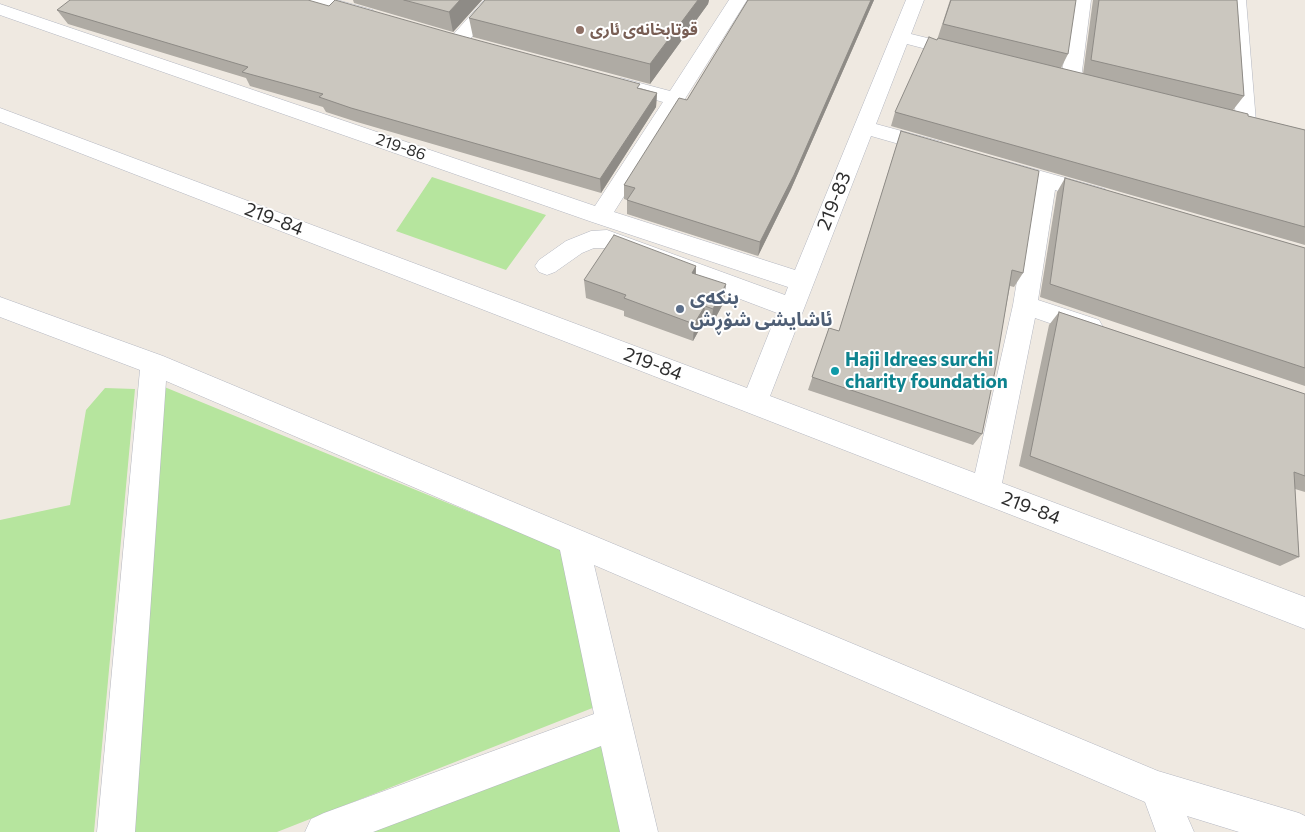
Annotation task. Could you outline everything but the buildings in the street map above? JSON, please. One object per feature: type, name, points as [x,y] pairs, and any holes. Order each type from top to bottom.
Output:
[{"type":"street","points":[[458,41],[494,0]]},
{"type":"street","points":[[600,216],[738,0]]},
{"type":"street","name":"219-83","points":[[754,403],[915,0]]},
{"type":"street","points":[[1070,79],[1082,0]]},
{"type":"street","points":[[1238,0],[1246,122]]},
{"type":"street","points":[[330,2],[382,18]]},
{"type":"street","name":"219-86","points":[[0,9],[600,216],[802,282]]},
{"type":"street","points":[[439,35],[476,46]]},
{"type":"street","points":[[900,37],[976,56]]},
{"type":"street","points":[[599,78],[675,99]]},
{"type":"street","name":"219-84","points":[[0,115],[1305,613]]},
{"type":"street","points":[[864,127],[950,152]]},
{"type":"street","points":[[978,160],[1119,201]]},
{"type":"street","points":[[986,490],[1025,305],[1045,180]]},
{"type":"street","points":[[547,266],[574,247],[591,240],[607,239],[791,308]]},
{"type":"street","points":[[1025,305],[1109,333]]},
{"type":"street","points":[[0,307],[154,364],[1158,789],[1299,832]]},
{"type":"street","points":[[116,832],[154,364]]},
{"type":"street","points":[[573,541],[612,724],[639,832]]},
{"type":"street","points":[[324,832],[612,724]]},
{"type":"street","points":[[1158,789],[1175,832]]},
{"type":"green space","points":[[432,177],[546,215],[506,270],[396,231]]},
{"type":"green space","points":[[162,386],[560,549],[595,707],[277,832],[134,832]]},
{"type":"green space","points":[[105,388],[135,389],[94,832],[0,832],[0,520],[70,505],[86,410]]},
{"type":"green space","points":[[601,745],[622,832],[372,832]]},
{"type":"place","name":"قوتابخانەی ئاری","points":[[580,30]]},
{"type":"place","name":"بنکەی ئاشایشی شۆڕش","points":[[680,309]]},
{"type":"place","name":"Haji Idrees surchi charity foundation","points":[[835,371]]}]
